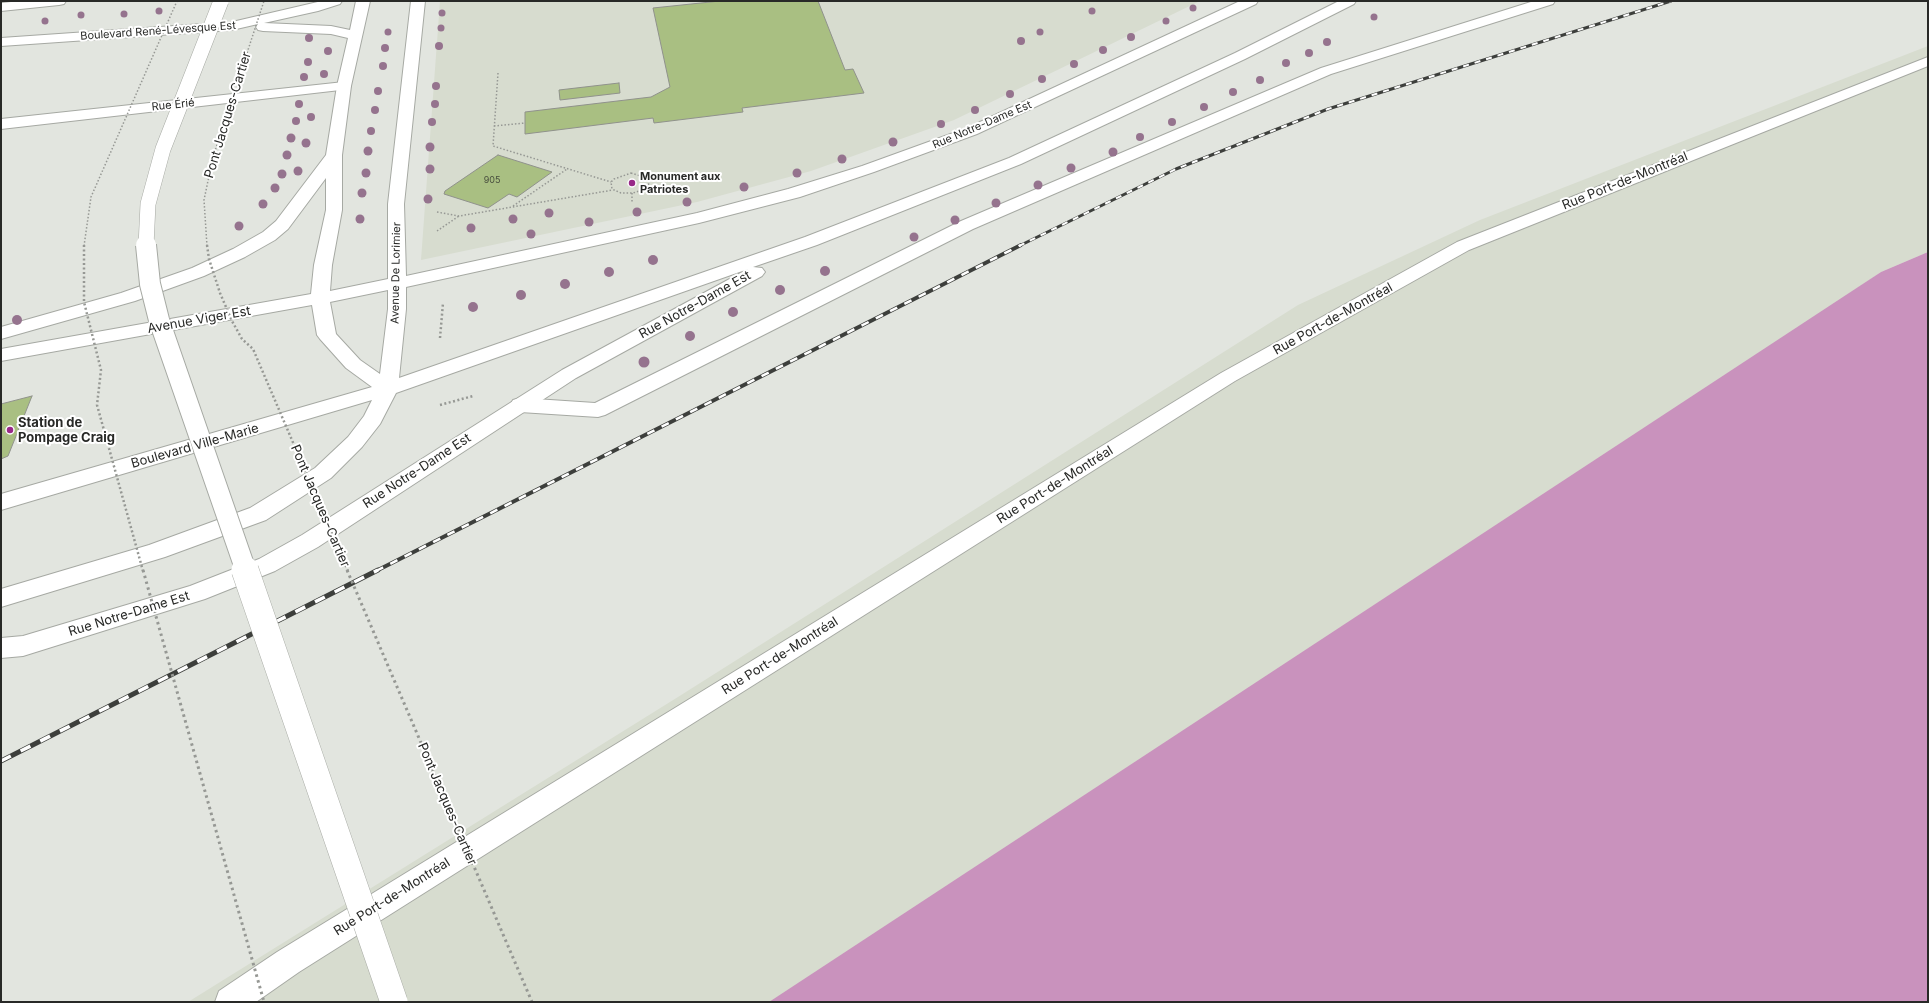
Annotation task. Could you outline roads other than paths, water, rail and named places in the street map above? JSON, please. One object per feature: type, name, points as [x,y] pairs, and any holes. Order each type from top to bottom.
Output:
[{"type":"main road","points":[[1,7],[59,1]]},
{"type":"main road","points":[[221,1],[163,149],[152,186],[148,204],[146,243],[150,284],[159,320],[394,1002]]},
{"type":"main road","name":"Boulevard René-Lévesque Est","points":[[1,42],[232,26],[313,8],[335,1]]},
{"type":"main road","points":[[364,1],[344,86],[334,155],[334,210],[323,265],[320,298],[327,335],[353,364],[388,389]]},
{"type":"main road","name":"Avenue De Lorimier","points":[[1,598],[157,551],[258,514],[323,473],[355,442],[373,419],[388,389],[398,309],[396,204],[418,1]]},
{"type":"main road","name":"Rue Notre-Dame Est","points":[[397,283],[699,218],[794,193],[868,169],[972,132],[1251,1]]},
{"type":"main road","name":"Rue Notre-Dame Est","points":[[388,389],[811,241],[1016,161],[1233,60],[1349,1]]},
{"type":"main road","points":[[520,405],[598,410],[967,225],[1326,71],[1548,1]]},
{"type":"main road","points":[[232,26],[331,30],[355,35]]},
{"type":"main road","name":"Rue Port-de-Montréal","points":[[230,1002],[288,962],[1228,378],[1463,246],[1928,61]]},
{"type":"main road","name":"Rue Érié","points":[[1,124],[344,86]]},
{"type":"main road","points":[[1,333],[128,297],[198,272],[239,253],[269,236],[282,225],[334,155]]},
{"type":"main road","name":"Rue Notre-Dame Est","points":[[1,648],[23,646],[190,596],[267,565],[350,515],[569,374],[811,241]]},
{"type":"main road","name":"Avenue Viger Est","points":[[1,355],[397,283]]},
{"type":"main road","name":"Boulevard Ville-Marie","points":[[1,502],[388,389]]},
{"type":"railway","points":[[1020,246],[1176,169],[1328,109],[1671,1]]},
{"type":"railway","points":[[376,571],[1020,246]]},
{"type":"railway","points":[[1,761],[378,570]]},
{"type":"place","name":"Monument aux Patriotes","points":[[632,183]]},
{"type":"place","name":"Station de Pompage Craig","points":[[10,430]]}]
